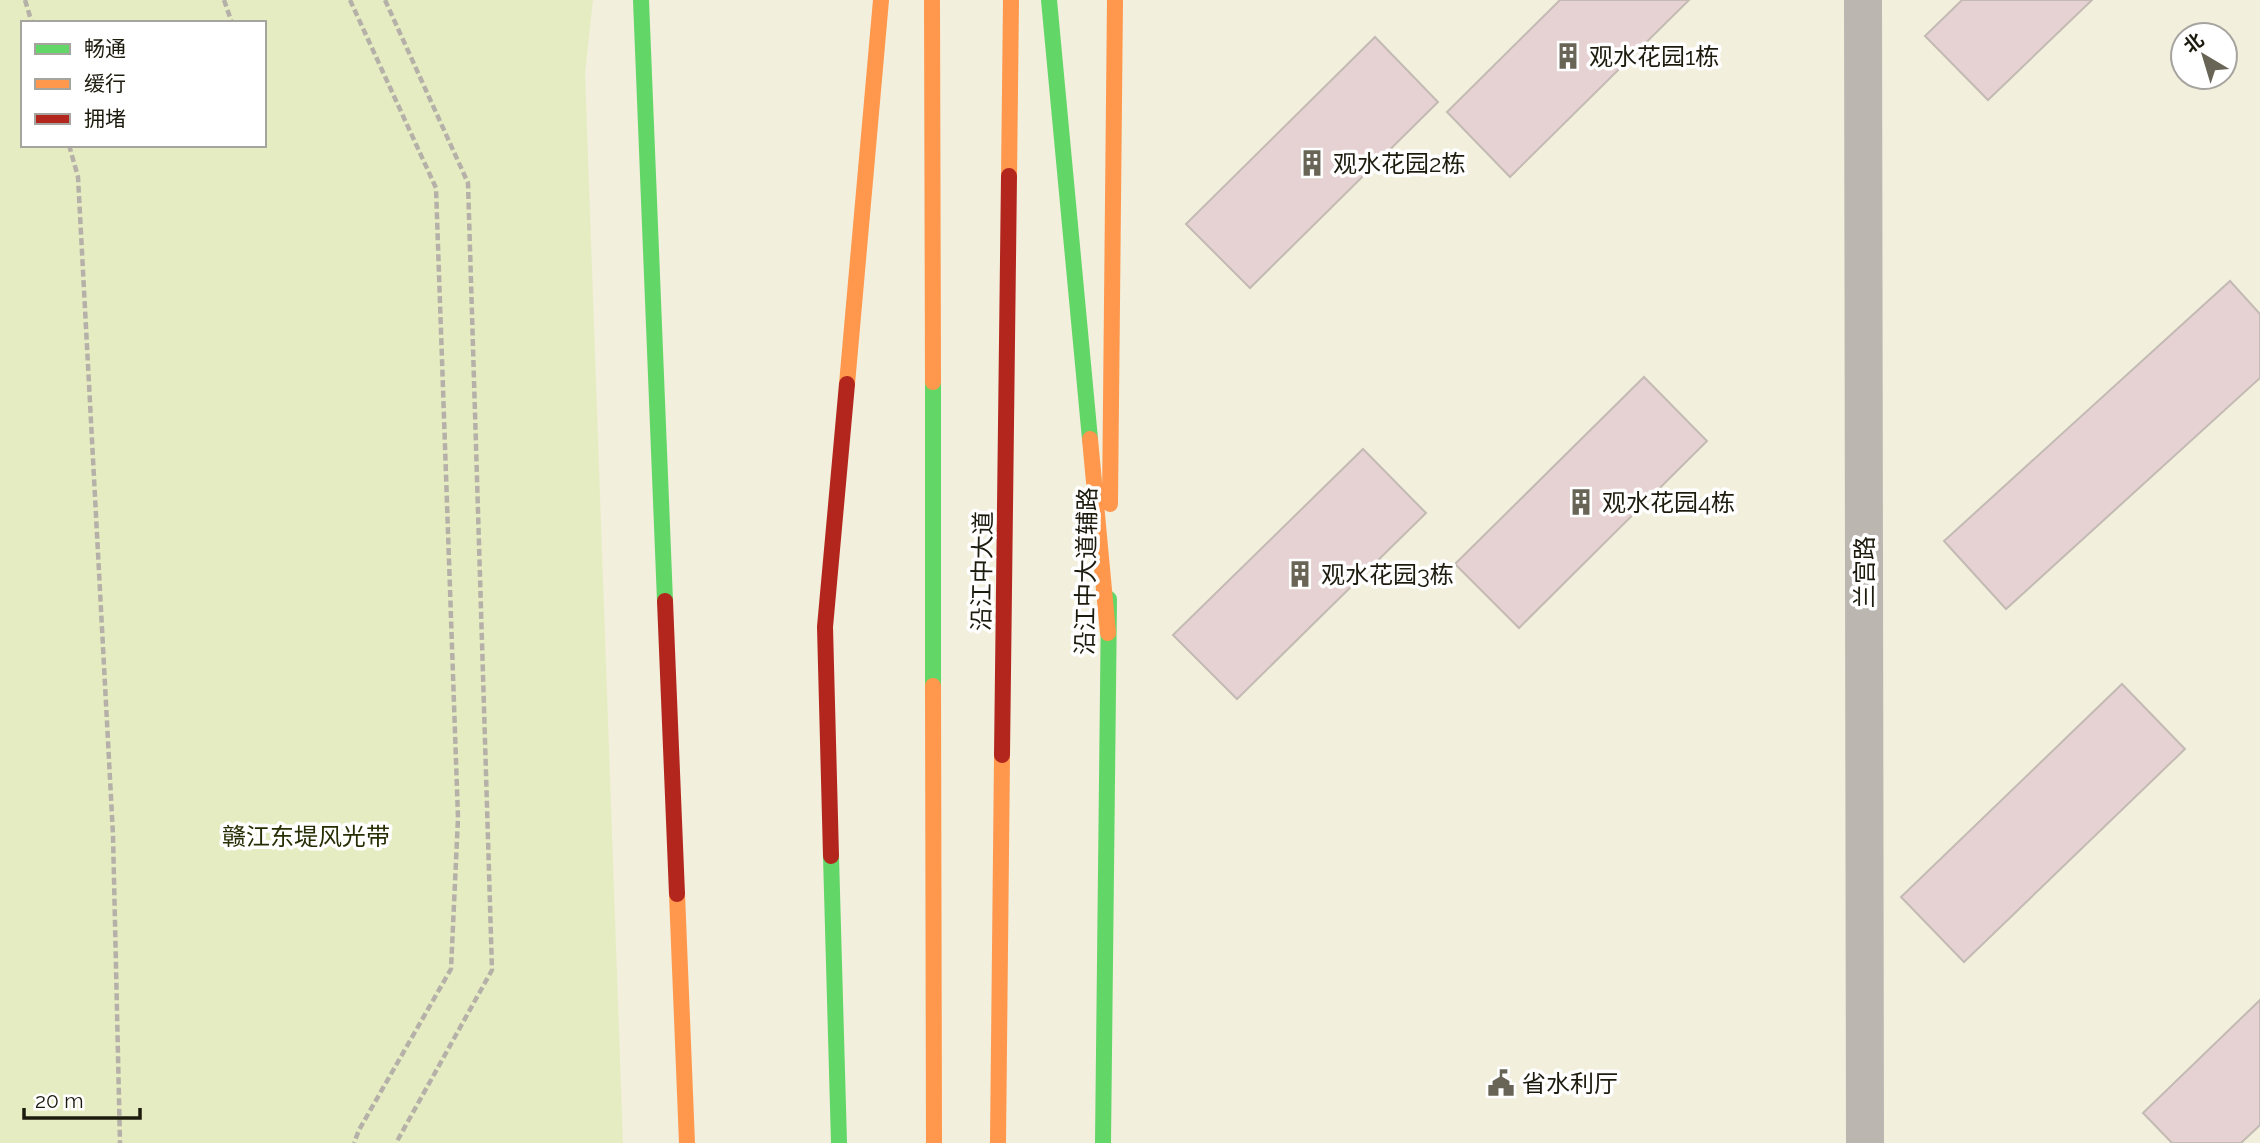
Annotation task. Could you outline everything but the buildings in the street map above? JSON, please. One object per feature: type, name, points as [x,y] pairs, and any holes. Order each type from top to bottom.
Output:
[{"type":"main road","points":[[641,0],[687,1143]]},
{"type":"main road","points":[[839,1143],[825,627],[881,0]]},
{"type":"main road","name":"沿江中大道","points":[[932,0],[934,1143]]},
{"type":"main road","name":"沿江中大道","points":[[998,1143],[1011,0]]},
{"type":"main road","points":[[1049,0],[1108,634]]},
{"type":"main road","name":"沿江中大道辅路","points":[[1103,1143],[1115,0]]},
{"type":"street","name":"兰宫路","points":[[1863,0],[1866,1143]]},
{"type":"path","points":[[25,0],[31,21]]},
{"type":"path","points":[[224,0],[231,21]]},
{"type":"path","points":[[350,0],[436,188],[458,818],[451,969],[354,1143]]},
{"type":"path","points":[[384,0],[468,183],[492,970],[396,1143]]},
{"type":"path","points":[[70,147],[78,177],[112,822],[120,1143]]},
{"type":"green space","name":"赣江东堤风光带","points":[[0,0],[593,0],[585,73],[623,1143],[0,1143]]},
{"type":"traffic: fast","points":[[641,0],[665,601]]},
{"type":"traffic: fast","points":[[1049,0],[1090,439]]},
{"type":"traffic: fast","points":[[933,382],[933,686]]},
{"type":"traffic: fast","points":[[1103,1143],[1109,599]]},
{"type":"traffic: fast","points":[[831,856],[839,1143]]},
{"type":"traffic: slow","points":[[847,384],[881,0]]},
{"type":"traffic: slow","points":[[932,0],[933,382]]},
{"type":"traffic: slow","points":[[1009,176],[1011,0]]},
{"type":"traffic: slow","points":[[1110,504],[1115,0]]},
{"type":"traffic: slow","points":[[1090,439],[1108,633]]},
{"type":"traffic: slow","points":[[933,686],[934,1143]]},
{"type":"traffic: slow","points":[[998,1143],[1002,755]]},
{"type":"traffic: slow","points":[[677,894],[687,1143]]},
{"type":"traffic: jam","points":[[1002,755],[1009,176]]},
{"type":"traffic: jam","points":[[831,856],[825,627],[847,384]]},
{"type":"traffic: jam","points":[[665,601],[677,894]]},
{"type":"place","name":"观水花园1栋","points":[[1568,56]]},
{"type":"place","name":"观水花园2栋","points":[[1312,163]]},
{"type":"place","name":"观水花园4栋","points":[[1581,502]]},
{"type":"place","name":"观水花园3栋","points":[[1300,574]]},
{"type":"place","name":"省水利厅","points":[[1501,1083]]}]
